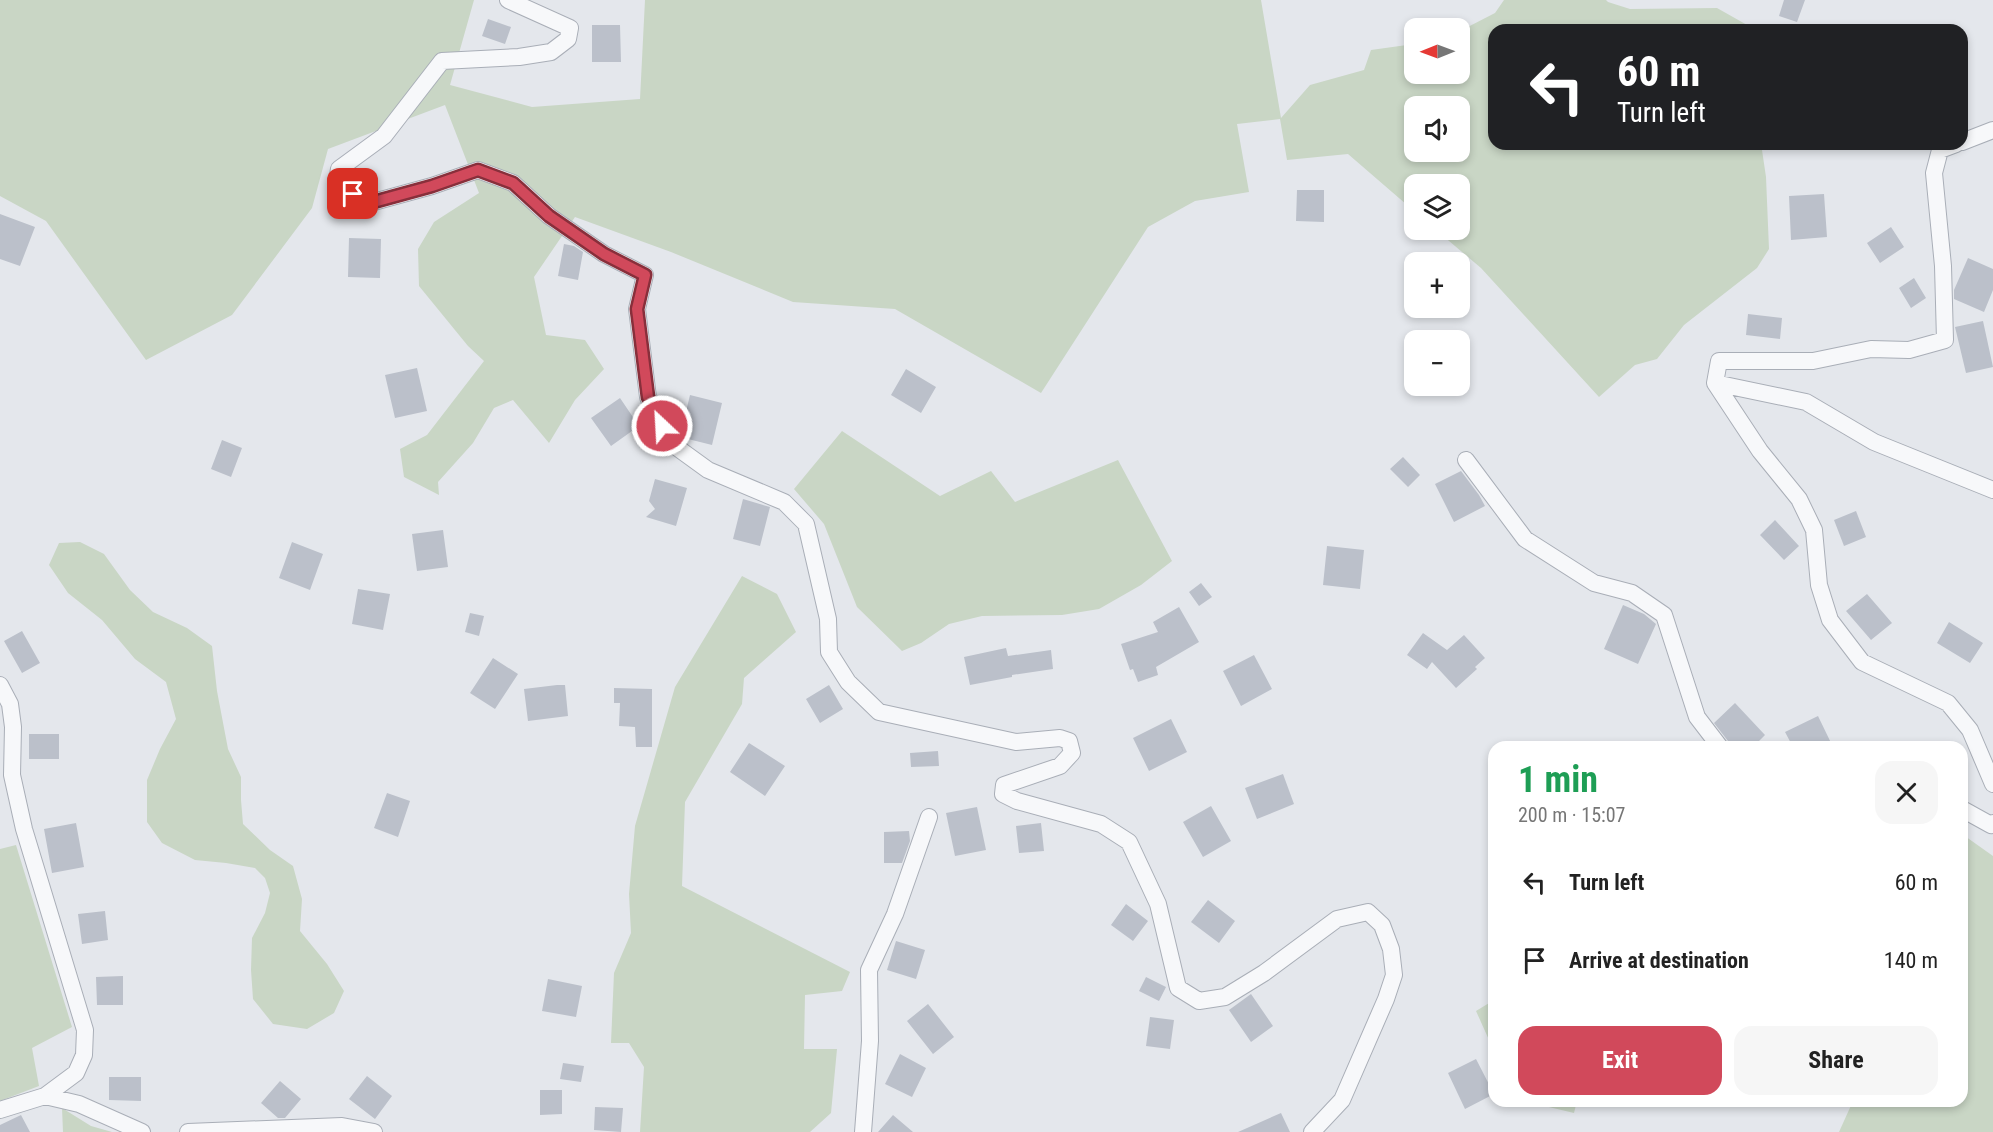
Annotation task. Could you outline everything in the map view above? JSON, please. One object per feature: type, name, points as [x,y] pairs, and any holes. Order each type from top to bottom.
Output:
[{"type":"street","points":[[508,0],[570,28],[568,39],[551,52],[519,57],[442,61],[384,136],[339,170],[336,186],[370,203],[432,186],[478,170],[513,183],[549,216],[604,254],[645,275],[637,309],[648,397],[668,441],[708,470],[784,502],[806,524],[828,619],[829,652],[848,682],[879,711],[1016,742],[1060,738],[1069,741],[1072,753],[1060,766],[1004,785],[1003,794],[1017,801],[1101,824],[1129,842],[1158,904],[1178,988],[1199,1001],[1225,997],[1264,974],[1337,919],[1368,912],[1382,925],[1391,950],[1394,975],[1386,999],[1342,1100],[1312,1132]]},
{"type":"street","points":[[1968,140],[1993,130]]},
{"type":"street","points":[[1940,150],[1934,172],[1942,266],[1945,340],[1910,350],[1871,350],[1813,361],[1719,362],[1715,383],[1760,451],[1800,499],[1814,530],[1819,585],[1830,620],[1862,662],[1948,703],[1970,730],[1993,784]]},
{"type":"street","points":[[1715,383],[1806,402],[1874,442],[1993,490]]},
{"type":"street","points":[[1466,460],[1525,539],[1594,583],[1632,593],[1664,615],[1697,717],[1715,741]]},
{"type":"street","points":[[0,686],[10,704],[13,727],[12,775],[24,828],[84,1030],[84,1055],[76,1073],[45,1096],[0,1110]]},
{"type":"street","points":[[1968,812],[1991,825],[1993,823]]},
{"type":"street","points":[[863,1132],[870,1041],[869,970],[895,914],[929,817]]},
{"type":"street","points":[[45,1096],[79,1104],[142,1132]]},
{"type":"street","points":[[188,1132],[342,1126],[374,1132]]},
{"type":"green space","points":[[0,0],[474,0],[450,85],[532,107],[640,99],[645,0],[1261,0],[1281,118],[1310,85],[1364,70],[1371,50],[1404,45],[1404,84],[1470,84],[1470,26],[1495,13],[1504,0],[1606,0],[1630,9],[1717,8],[1745,24],[1488,24],[1488,150],[1762,150],[1766,177],[1769,249],[1757,268],[1684,325],[1657,359],[1635,365],[1599,397],[1470,259],[1470,252],[1462,252],[1448,240],[1470,240],[1470,174],[1404,174],[1404,202],[1348,154],[1287,160],[1280,119],[1237,124],[1249,192],[1195,201],[1148,227],[1041,393],[895,309],[793,302],[671,252],[575,217],[534,277],[546,335],[585,340],[604,369],[575,400],[549,443],[513,400],[494,408],[473,443],[438,482],[439,495],[404,477],[400,449],[427,435],[484,361],[468,346],[419,286],[418,249],[434,222],[479,193],[445,105],[328,149],[312,208],[232,315],[146,360],[46,221],[0,196]]},
{"type":"green space","points":[[842,431],[940,496],[991,471],[1015,502],[1118,460],[1172,561],[1141,585],[1099,609],[1062,615],[982,616],[949,624],[921,643],[902,651],[857,607],[824,524],[794,489]]},
{"type":"green space","points":[[80,542],[104,554],[130,590],[153,612],[187,628],[212,646],[217,691],[228,749],[241,777],[243,824],[270,850],[293,866],[302,899],[300,931],[327,964],[344,991],[334,1013],[307,1029],[273,1024],[253,999],[252,938],[265,913],[270,893],[265,878],[255,868],[195,860],[162,843],[147,822],[147,780],[176,719],[166,682],[135,659],[102,620],[68,593],[49,565],[59,543]]},
{"type":"green space","points":[[742,576],[777,594],[796,632],[744,678],[742,704],[685,802],[682,886],[850,972],[842,991],[805,995],[804,1049],[837,1049],[831,1113],[810,1132],[640,1132],[644,1067],[629,1043],[611,1043],[614,973],[631,933],[629,894],[635,826],[675,687]]},
{"type":"green space","points":[[1968,838],[1993,856],[1993,1132],[1839,1132],[1850,1107],[1968,1107]]},
{"type":"green space","points":[[16,845],[72,1027],[32,1048],[39,1086],[0,1101],[0,849]]},
{"type":"green space","points":[[1488,1004],[1488,1038],[1476,1011]]},
{"type":"green space","points":[[1549,1107],[1576,1107],[1574,1113]]},
{"type":"green space","points":[[62,1108],[91,1126],[112,1132],[63,1132]]},
{"type":"building","points":[[1784,0],[1805,0],[1797,22],[1779,16]]},
{"type":"building","points":[[488,19],[511,27],[505,44],[482,36]]},
{"type":"building","points":[[592,25],[620,25],[621,62],[592,62]]},
{"type":"building","points":[[1297,190],[1324,190],[1324,222],[1296,221]]},
{"type":"building","points":[[1824,194],[1827,237],[1791,240],[1789,196]]},
{"type":"building","points":[[0,214],[35,227],[20,266],[0,259]]},
{"type":"building","points":[[1891,227],[1904,247],[1880,263],[1867,243]]},
{"type":"building","points":[[349,238],[381,239],[380,278],[348,277]]},
{"type":"building","points":[[564,244],[574,246],[583,252],[578,280],[558,276]]},
{"type":"building","points":[[1968,258],[1993,269],[1993,290],[1984,312],[1954,299],[1954,290]]},
{"type":"building","points":[[1914,278],[1926,298],[1911,308],[1899,288]]},
{"type":"building","points":[[1748,314],[1782,318],[1780,339],[1746,335]]},
{"type":"building","points":[[1983,321],[1993,367],[1966,373],[1955,327]]},
{"type":"building","points":[[417,368],[427,411],[395,418],[385,375]]},
{"type":"building","points":[[906,369],[936,387],[921,413],[891,395]]},
{"type":"building","points":[[690,395],[722,403],[712,445],[680,437]]},
{"type":"building","points":[[620,398],[639,426],[611,446],[591,418]]},
{"type":"building","points":[[222,440],[242,448],[231,477],[211,469]]},
{"type":"building","points":[[1403,457],[1420,475],[1408,487],[1390,469]]},
{"type":"building","points":[[1461,471],[1485,506],[1454,522],[1435,484]]},
{"type":"building","points":[[655,479],[687,488],[676,526],[646,517],[655,509],[649,501]]},
{"type":"building","points":[[743,499],[770,507],[760,546],[733,539]]},
{"type":"building","points":[[1856,511],[1866,537],[1844,546],[1834,520]]},
{"type":"building","points":[[1775,520],[1799,546],[1784,560],[1760,535]]},
{"type":"building","points":[[443,530],[448,567],[417,571],[412,534]]},
{"type":"building","points":[[292,542],[323,554],[310,590],[279,578]]},
{"type":"building","points":[[1327,546],[1364,550],[1360,589],[1323,585]]},
{"type":"building","points":[[1201,583],[1212,597],[1199,606],[1189,592]]},
{"type":"building","points":[[358,589],[390,594],[383,630],[352,624]]},
{"type":"building","points":[[1867,594],[1892,623],[1871,640],[1846,611]]},
{"type":"building","points":[[1623,605],[1644,614],[1656,624],[1638,664],[1604,649]]},
{"type":"building","points":[[1179,607],[1199,642],[1156,667],[1158,675],[1138,682],[1133,669],[1130,670],[1121,644],[1158,632],[1153,622]]},
{"type":"building","points":[[470,613],[484,616],[479,636],[465,632]]},
{"type":"building","points":[[1949,622],[1983,643],[1970,663],[1937,643]]},
{"type":"building","points":[[22,631],[40,663],[22,673],[4,641]]},
{"type":"building","points":[[1423,633],[1447,650],[1464,635],[1485,658],[1475,667],[1477,669],[1456,688],[1432,662],[1427,669],[1407,655]]},
{"type":"building","points":[[1006,648],[1008,656],[1051,650],[1053,669],[1012,675],[1012,677],[970,685],[964,657]]},
{"type":"building","points":[[1254,655],[1272,689],[1241,706],[1223,671]]},
{"type":"building","points":[[493,658],[518,674],[495,709],[470,693]]},
{"type":"building","points":[[565,685],[568,716],[528,721],[524,689]]},
{"type":"building","points":[[829,685],[843,709],[820,723],[806,699]]},
{"type":"building","points":[[614,688],[652,689],[652,747],[636,747],[635,727],[619,726],[620,703],[614,703]]},
{"type":"building","points":[[1735,703],[1765,735],[1759,741],[1728,741],[1714,723]]},
{"type":"building","points":[[1818,716],[1830,741],[1790,741],[1785,732]]},
{"type":"building","points":[[1171,719],[1187,752],[1149,771],[1133,738]]},
{"type":"building","points":[[29,734],[59,734],[59,759],[29,759]]},
{"type":"building","points":[[749,743],[785,766],[765,796],[730,772]]},
{"type":"building","points":[[938,751],[939,766],[911,767],[910,753]]},
{"type":"building","points":[[1283,774],[1294,804],[1257,819],[1245,788]]},
{"type":"building","points":[[387,793],[410,801],[398,837],[374,828]]},
{"type":"building","points":[[1211,806],[1231,841],[1203,857],[1183,822]]},
{"type":"building","points":[[977,807],[986,850],[955,856],[946,813]]},
{"type":"building","points":[[76,823],[84,867],[52,873],[44,829]]},
{"type":"building","points":[[1041,823],[1044,851],[1019,853],[1016,826]]},
{"type":"building","points":[[909,831],[910,841],[902,863],[884,863],[884,832]]},
{"type":"building","points":[[1208,900],[1235,921],[1219,943],[1191,922]]},
{"type":"building","points":[[1126,904],[1148,921],[1133,941],[1111,925]]},
{"type":"building","points":[[105,911],[108,940],[82,944],[78,914]]},
{"type":"building","points":[[896,941],[925,950],[916,979],[887,970]]},
{"type":"building","points":[[123,976],[123,1005],[97,1005],[96,977]]},
{"type":"building","points":[[1146,977],[1166,987],[1159,1001],[1139,991]]},
{"type":"building","points":[[548,979],[582,986],[576,1017],[542,1011]]},
{"type":"building","points":[[1251,994],[1273,1026],[1251,1042],[1229,1010]]},
{"type":"building","points":[[928,1004],[954,1037],[933,1054],[907,1021]]},
{"type":"building","points":[[1150,1017],[1174,1020],[1170,1049],[1146,1046]]},
{"type":"building","points":[[900,1054],[926,1068],[912,1097],[885,1084]]},
{"type":"building","points":[[1476,1059],[1488,1082],[1488,1097],[1465,1109],[1448,1073]]},
{"type":"building","points":[[563,1063],[584,1066],[581,1082],[560,1079]]},
{"type":"building","points":[[367,1076],[392,1096],[375,1119],[349,1099]]},
{"type":"building","points":[[109,1077],[141,1077],[141,1101],[109,1100]]},
{"type":"building","points":[[280,1081],[301,1099],[285,1118],[278,1118],[261,1103]]},
{"type":"building","points":[[540,1090],[562,1090],[562,1114],[540,1115]]},
{"type":"building","points":[[595,1107],[623,1108],[621,1132],[594,1130]]},
{"type":"building","points":[[1281,1113],[1290,1132],[1238,1132]]},
{"type":"building","points":[[21,1115],[30,1132],[0,1132],[0,1125]]},
{"type":"building","points":[[893,1115],[913,1132],[878,1132]]},
{"type":"route","points":[[353,194],[370,203],[432,186],[478,170],[513,183],[549,216],[604,254],[645,275],[637,309],[641,345],[648,397],[662,426]]}]
